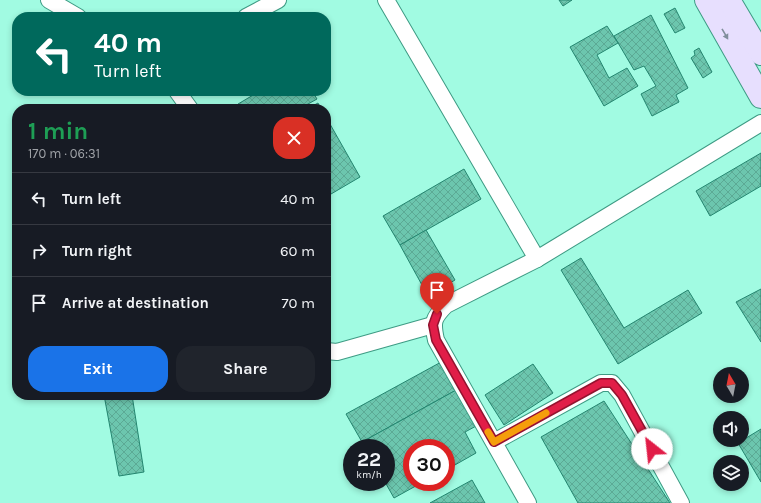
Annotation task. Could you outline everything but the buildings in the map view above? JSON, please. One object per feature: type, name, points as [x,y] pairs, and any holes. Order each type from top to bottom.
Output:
[{"type":"street","points":[[48,0],[69,12]]},
{"type":"street","points":[[255,12],[278,0]]},
{"type":"street","points":[[386,0],[537,259]]},
{"type":"street","points":[[706,0],[761,97]]},
{"type":"street","points":[[729,0],[761,54]]},
{"type":"street","points":[[528,503],[436,340],[433,325],[437,314],[446,305],[537,259],[761,123]]},
{"type":"street","points":[[331,351],[337,352],[433,325]]},
{"type":"street","points":[[494,442],[601,383],[612,383],[622,395],[681,503]]},
{"type":"slow traffic","points":[[488,432],[494,442],[546,413]]},
{"type":"route","points":[[437,314],[433,325],[436,340],[494,442],[601,383],[612,383],[622,395],[652,449]]}]
